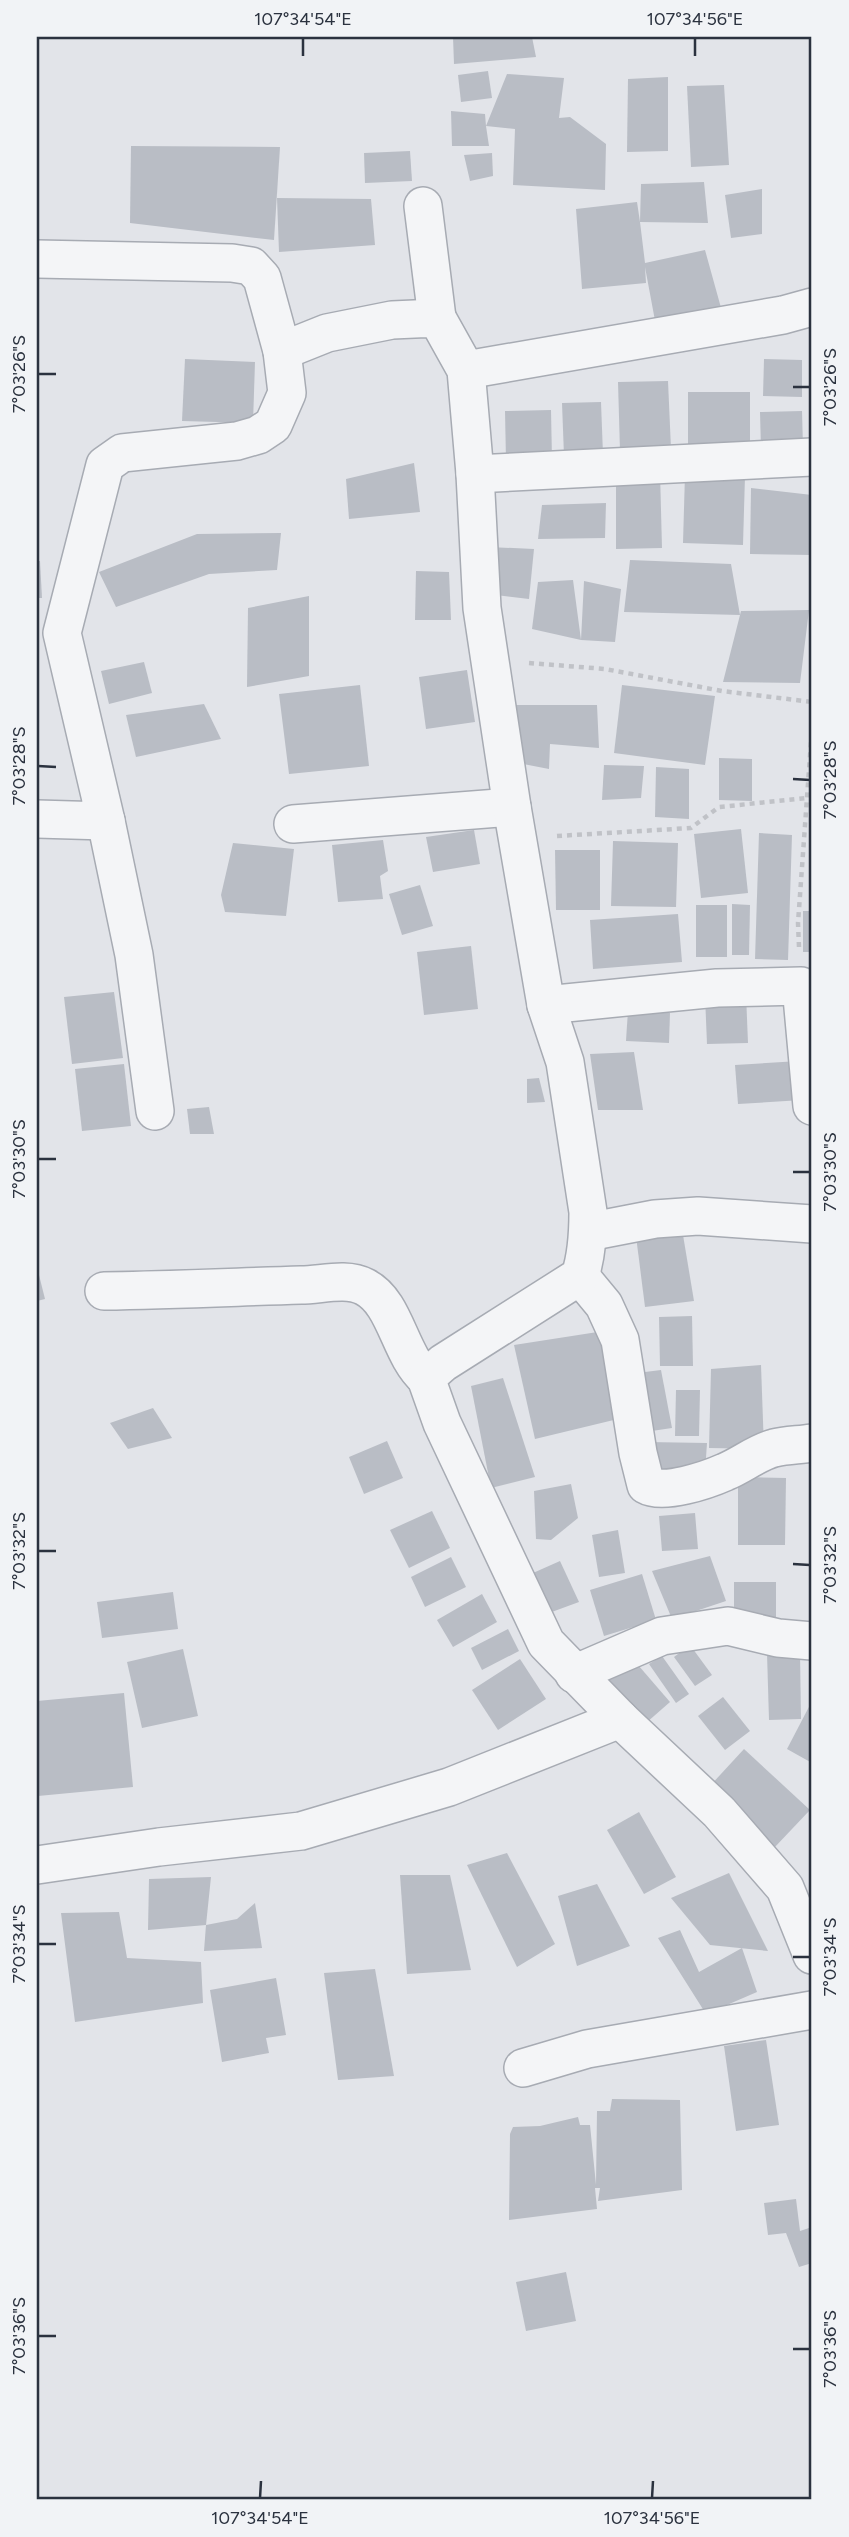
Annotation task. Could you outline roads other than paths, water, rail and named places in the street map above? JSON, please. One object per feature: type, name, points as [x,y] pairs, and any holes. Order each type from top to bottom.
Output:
[{"type":"street","points":[[423,206],[437,318],[466,370],[482,608],[489,660],[546,1005],[565,1062],[588,1212],[585,1261],[580,1276],[443,1363],[426,1378]]},
{"type":"street","points":[[37,259],[232,263],[251,266],[262,278],[282,351],[287,394],[273,425],[258,435],[237,441],[122,453],[105,465],[49,632],[106,821],[134,955],[155,1111]]},
{"type":"street","points":[[466,370],[783,315],[812,307]]},
{"type":"street","points":[[282,351],[327,333],[392,320],[437,318]]},
{"type":"street","points":[[475,474],[812,457]]},
{"type":"street","points":[[37,819],[106,821]]},
{"type":"street","points":[[293,824],[515,823]]},
{"type":"street","points":[[546,1005],[717,988],[801,986],[812,1106]]},
{"type":"street","points":[[588,1232],[655,1219],[698,1216],[812,1224]]},
{"type":"street","points":[[580,1276],[604,1305],[620,1340],[638,1453],[646,1485],[654,1489],[696,1482],[727,1471],[776,1447],[812,1443]]},
{"type":"street","points":[[104,1291],[338,1282],[364,1286],[384,1304],[417,1370],[426,1378],[442,1423],[546,1643],[620,1719],[799,1887],[812,1955]]},
{"type":"street","points":[[574,1674],[662,1636],[728,1626],[778,1638],[812,1641]]},
{"type":"street","points":[[37,1865],[159,1847],[301,1831],[449,1787],[620,1719]]},
{"type":"street","points":[[523,2068],[587,2049],[812,2010]]}]
